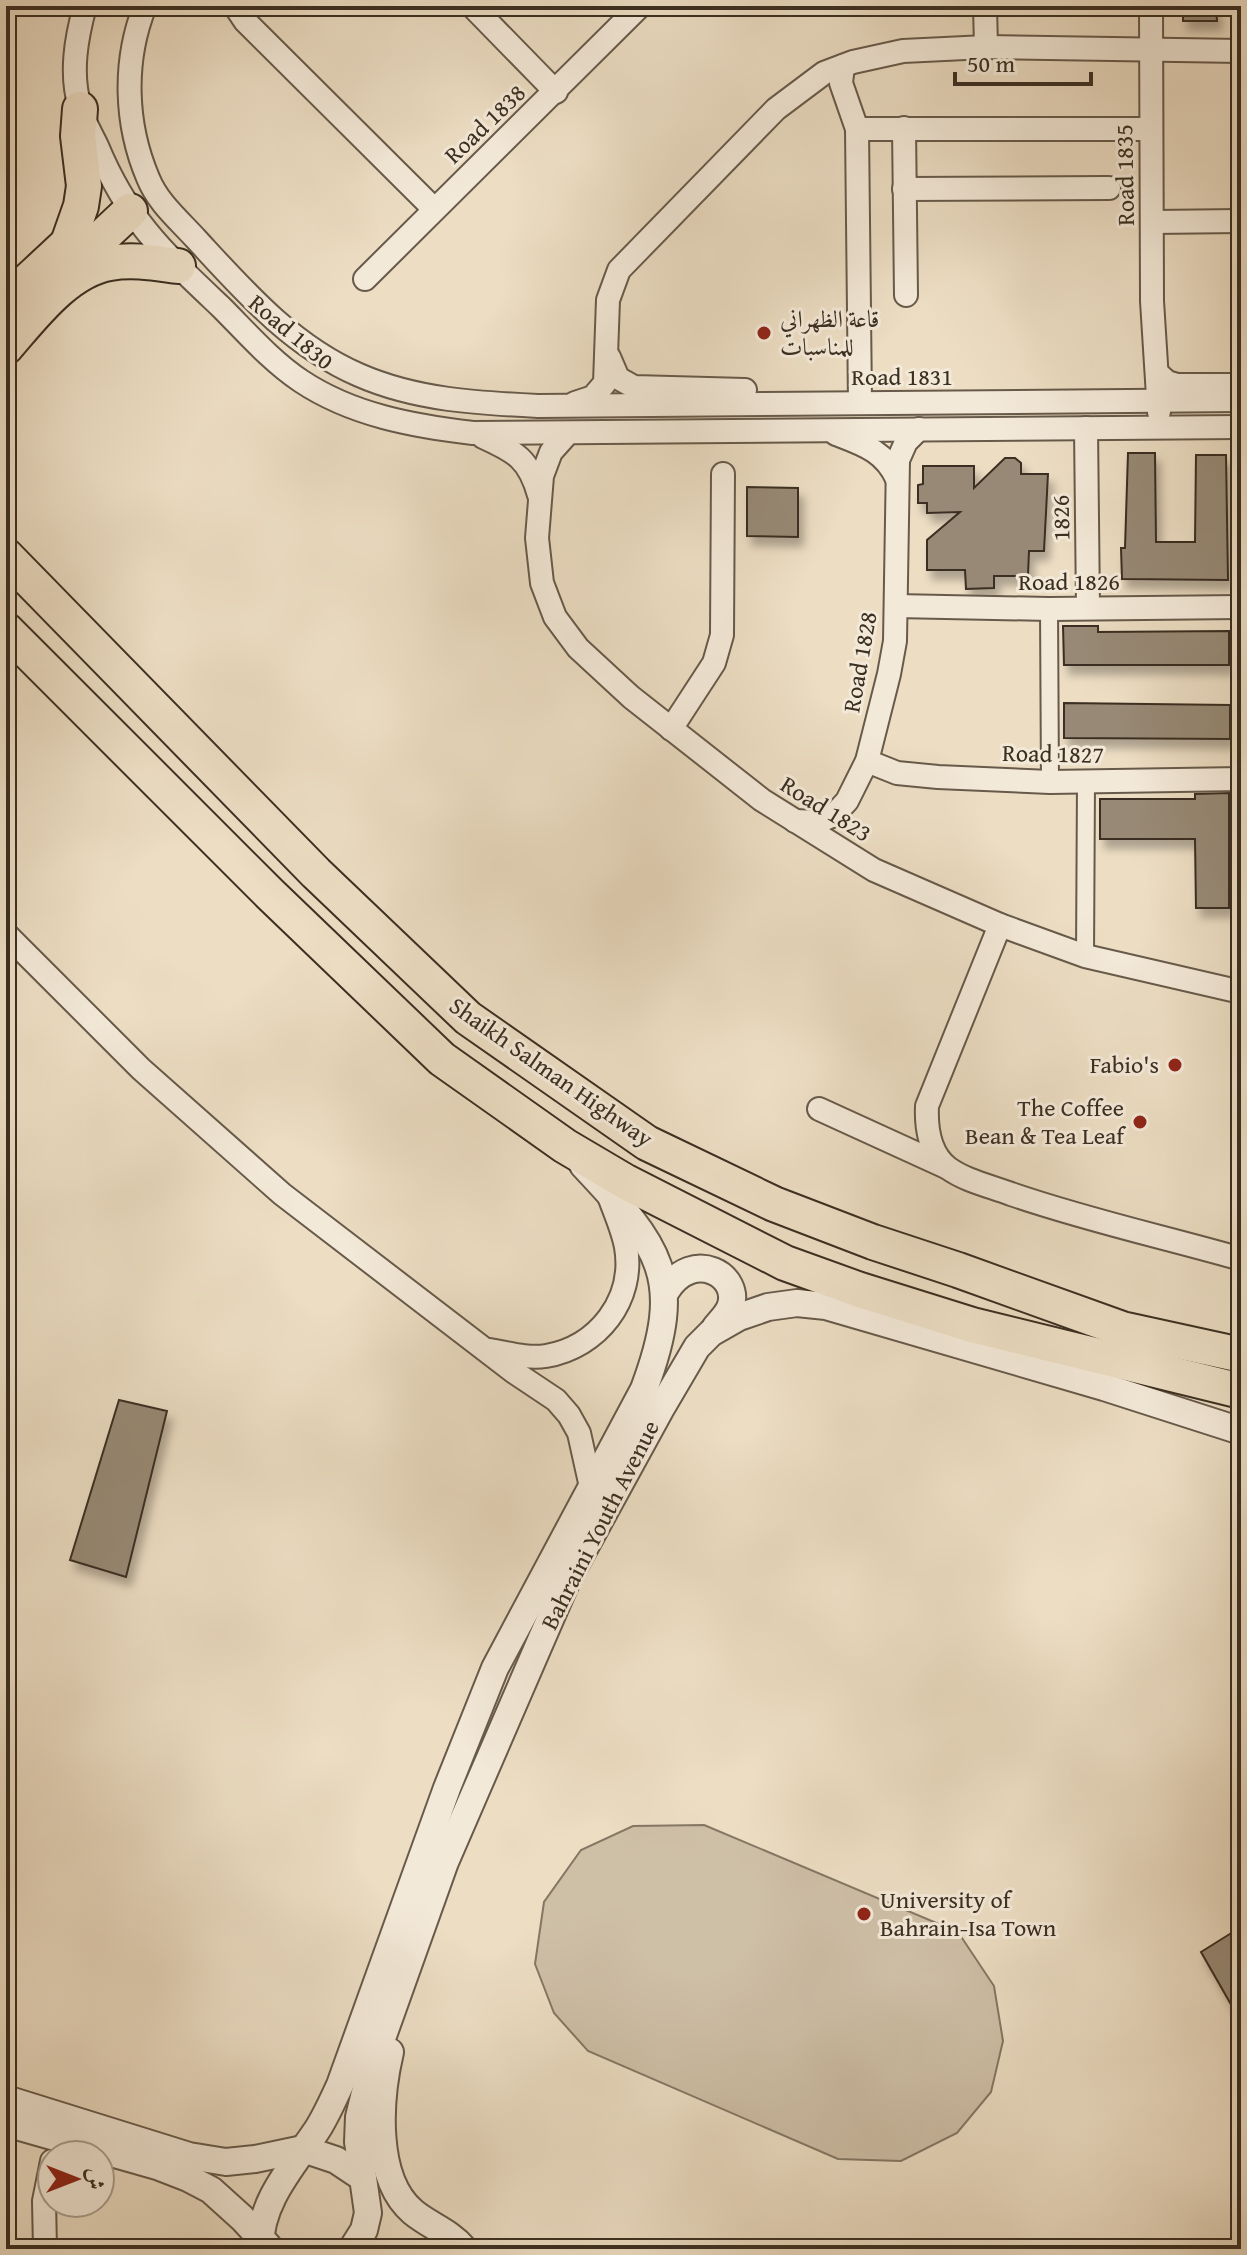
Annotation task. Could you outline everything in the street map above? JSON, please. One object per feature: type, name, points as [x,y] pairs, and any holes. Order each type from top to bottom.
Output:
[{"type":"main road","points":[[68,243],[84,195],[78,136],[80,109]]},
{"type":"main road","points":[[6,301],[68,243],[138,194]]},
{"type":"main road","points":[[6,346],[30,308],[138,194]]},
{"type":"main road","points":[[6,346],[72,280],[89,270],[124,261],[178,266]]},
{"type":"main road","points":[[6,536],[233,774],[248,804]]},
{"type":"main road","name":"Shaikh Salman Highway","points":[[6,556],[316,873],[468,1018],[647,1143],[774,1204],[873,1242],[1122,1329],[1241,1355]]},
{"type":"main road","name":"Shaikh Salman Highway","points":[[6,630],[270,894],[442,1059],[565,1146],[626,1182],[785,1263],[888,1299],[1050,1346],[1241,1391]]},
{"type":"main road","points":[[958,1270],[1241,1332]]},
{"type":"main road","points":[[1050,1346],[1120,1375],[1241,1415]]},
{"type":"street","points":[[85,6],[75,55],[75,84],[80,109],[138,194]]},
{"type":"street","points":[[138,194],[129,88],[131,56],[145,6]]},
{"type":"street","points":[[235,6],[245,21],[434,209]]},
{"type":"street","points":[[472,6],[556,92]]},
{"type":"street","name":"Road 1838","points":[[365,279],[640,6]]},
{"type":"street","points":[[985,6],[986,47]]},
{"type":"street","name":"Road 1835","points":[[1151,6],[1154,344],[1160,400],[1159,427]]},
{"type":"street","points":[[563,406],[588,399],[602,388],[606,377],[606,332],[611,287],[632,253],[776,109],[824,73],[879,55],[903,51],[986,47],[1241,51]]},
{"type":"street","points":[[843,66],[841,83],[857,129],[860,403]]},
{"type":"street","points":[[798,91],[825,91],[848,102]]},
{"type":"street","points":[[904,128],[906,295]]},
{"type":"street","points":[[857,129],[1150,129]]},
{"type":"street","points":[[904,189],[1109,188]]},
{"type":"street","name":"Road 1830","points":[[138,194],[152,240],[277,361],[302,381],[341,402],[385,419],[425,428],[473,433],[568,433]]},
{"type":"street","name":"Road 1830","points":[[138,194],[166,208],[246,292],[298,341],[325,359],[372,380],[429,397],[467,403],[563,406]]},
{"type":"street","points":[[1152,222],[1241,221]]},
{"type":"street","points":[[606,332],[613,372],[622,382],[634,387],[742,389],[777,404]]},
{"type":"street","name":"Road 1835","points":[[1117,401],[1141,382],[1149,370],[1154,344]]},
{"type":"street","points":[[1157,373],[1167,382],[1177,385],[1241,385]]},
{"type":"street","name":"Road 1831","points":[[563,406],[1241,400]]},
{"type":"street","points":[[568,433],[1241,427]]},
{"type":"street","name":"1826","points":[[1086,428],[1088,608]]},
{"type":"street","name":"Road 1828","points":[[849,854],[844,828],[847,801],[867,761],[895,641],[897,479],[901,451],[919,429]]},
{"type":"street","points":[[826,430],[879,453],[893,469],[897,479]]},
{"type":"street","name":"Road 1823","points":[[473,433],[522,458],[534,477],[539,496]]},
{"type":"street","name":"Road 1823","points":[[568,433],[558,442],[545,464],[539,496],[537,538],[542,583],[555,617],[578,648],[671,729],[750,791],[874,870],[1000,925],[1085,956],[1241,992]]},
{"type":"street","points":[[671,729],[714,663],[722,635],[723,474]]},
{"type":"street","name":"Road 1826","points":[[896,606],[1049,609],[1241,607]]},
{"type":"street","points":[[1049,609],[1050,782]]},
{"type":"street","name":"Road 1827","points":[[867,761],[911,775],[1050,782],[1241,779]]},
{"type":"street","points":[[1085,956],[1086,782]]},
{"type":"street","points":[[794,821],[818,822],[827,819],[847,801]]},
{"type":"street","points":[[947,1167],[931,1141],[926,1124],[927,1106],[1000,925]]},
{"type":"street","points":[[6,934],[141,1069],[282,1194],[556,1400],[579,1433],[591,1487]]},
{"type":"street","points":[[819,1109],[972,1180],[1050,1208],[1241,1259]]},
{"type":"street","name":"Bahraini Youth Avenue","points":[[264,2246],[278,2186],[318,2128],[340,2085],[447,1788],[495,1668],[644,1389],[653,1365],[664,1320],[666,1291],[650,1244],[565,1146]]},
{"type":"street","points":[[485,1349],[523,1356],[546,1356],[593,1335],[612,1315],[621,1301],[626,1248],[605,1189]]},
{"type":"street","points":[[666,1291],[674,1278],[686,1270],[701,1267],[715,1272],[727,1282],[732,1296],[730,1309],[711,1333]]},
{"type":"street","name":"Bahraini Youth Avenue","points":[[352,2249],[364,2230],[368,2213],[358,2142],[362,2100],[424,1914],[502,1725],[568,1578],[660,1410],[697,1347],[711,1333],[739,1317],[768,1307],[797,1303],[826,1306],[1104,1387],[1241,1431]]},
{"type":"street","points":[[424,1914],[385,2078],[385,2164],[399,2198],[411,2211],[453,2238],[464,2249]]},
{"type":"street","points":[[6,2099],[189,2156],[226,2162],[303,2149],[336,2160],[363,2178]]},
{"type":"street","points":[[6,2123],[36,2140]]},
{"type":"street","points":[[116,2163],[188,2178],[211,2190],[242,2218],[264,2246]]},
{"type":"street","points":[[44,2219],[45,2249]]},
{"type":"shaded area","points":[[704,1825],[958,1932],[994,1986],[1003,2041],[991,2092],[957,2133],[901,2161],[838,2159],[588,2051],[554,2013],[535,1964],[544,1902],[581,1850],[633,1826]]},
{"type":"building","points":[[1183,6],[1216,6],[1217,21],[1183,21]]},
{"type":"building","points":[[1128,453],[1155,453],[1156,542],[1195,542],[1196,455],[1226,455],[1228,580],[1122,579],[1121,548],[1125,548]]},
{"type":"building","points":[[1005,458],[1015,458],[1021,463],[1021,474],[1048,474],[1044,551],[1029,551],[1028,576],[994,576],[994,588],[966,589],[965,570],[927,570],[927,540],[960,512],[927,513],[927,503],[918,503],[918,485],[923,484],[923,466],[974,466],[974,488]]},
{"type":"building","points":[[747,487],[798,488],[798,537],[747,536]]},
{"type":"building","points":[[1063,626],[1098,626],[1098,632],[1229,631],[1229,665],[1064,665]]},
{"type":"building","points":[[1064,703],[1230,705],[1230,739],[1064,738]]},
{"type":"building","points":[[1229,793],[1229,908],[1196,908],[1195,839],[1100,839],[1100,799],[1195,799],[1195,794]]},
{"type":"building","points":[[119,1400],[167,1411],[126,1577],[70,1560]]},
{"type":"building","points":[[1241,1927],[1241,2022],[1201,1952]]},
{"type":"place","name":"قاعة الظهراني للمناسبات","points":[[764,333]]},
{"type":"place","name":"Fabio's","points":[[1175,1065]]},
{"type":"place","name":"The Coffee Bean & Tea Leaf","points":[[1140,1122]]},
{"type":"place","name":"University of Bahrain-Isa Town","points":[[864,1914]]}]
